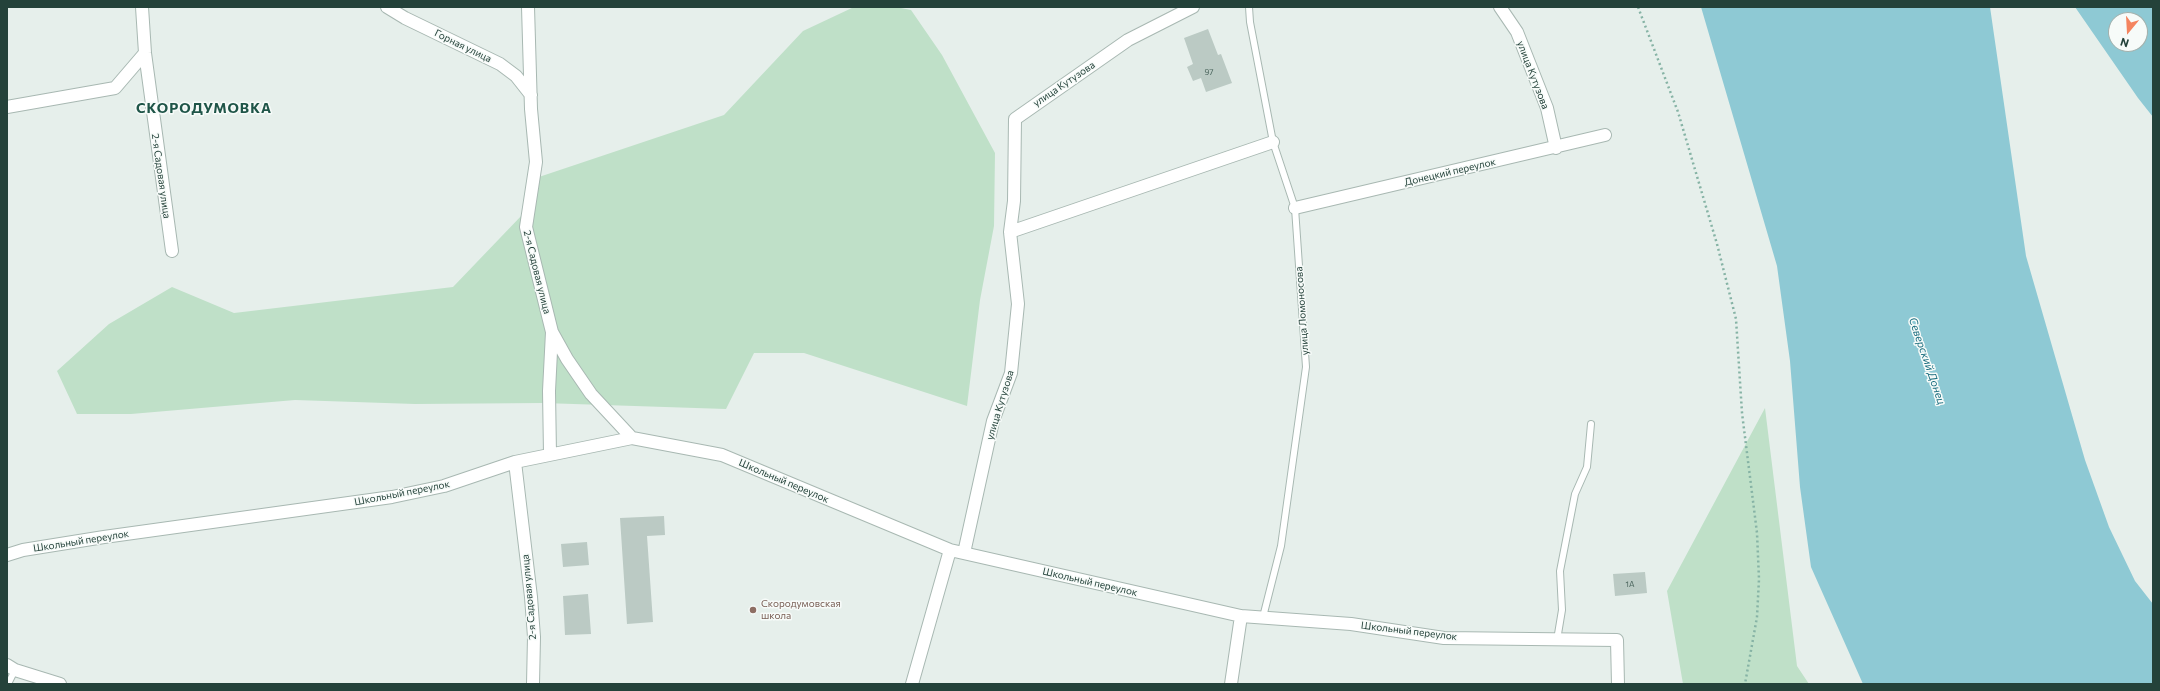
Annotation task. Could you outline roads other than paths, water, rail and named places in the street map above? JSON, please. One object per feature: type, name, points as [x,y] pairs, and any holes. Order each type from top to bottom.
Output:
[{"type":"street","name":"2-я Садовая улица","points":[[142,7],[145,53],[172,252]]},
{"type":"street","name":"Горная улица","points":[[387,7],[405,18],[500,64],[516,76],[531,95]]},
{"type":"street","name":"2-я Садовая улица","points":[[528,7],[531,95],[536,162],[526,227],[552,332],[567,359],[591,394],[632,438]]},
{"type":"street","name":"улица Кутузова","points":[[964,553],[993,421],[1011,373],[1018,304],[1010,232],[1014,201],[1014,119],[1128,40],[1193,7]]},
{"type":"street","name":"улица Кутузова","points":[[1500,7],[1517,32],[1544,101],[1556,148]]},
{"type":"street","points":[[7,107],[115,88],[145,53]]},
{"type":"street","name":"Донецкий переулок","points":[[1295,208],[1556,148],[1605,135]]},
{"type":"street","points":[[1010,232],[1273,142]]},
{"type":"street","points":[[550,454],[549,391],[552,332]]},
{"type":"street","name":"Школьный переулок","points":[[7,555],[23,550],[104,537],[392,497],[444,486],[515,462],[632,438],[722,455],[950,550],[1241,616],[1351,624],[1444,638],[1617,640],[1618,684]]},
{"type":"street","name":"2-я Садовая улица","points":[[515,462],[531,597],[534,637],[533,684]]},
{"type":"street","points":[[912,684],[950,550]]},
{"type":"street","points":[[1231,684],[1241,616]]},
{"type":"street","points":[[11,668],[60,684]]},
{"type":"lane","name":"улица Ломоносова","points":[[1249,7],[1250,22],[1273,142],[1295,208],[1306,367],[1281,546],[1263,617]]},
{"type":"lane","points":[[1557,640],[1562,610],[1560,571],[1575,494],[1586,467],[1591,424]]},
{"type":"lane","points":[[8,684],[11,668]]},
{"type":"water","name":"Северский Донец","points":[[1701,7],[1990,7],[2026,256],[2085,460],[2109,527],[2135,581],[2153,604],[2153,684],[1863,684],[1811,567],[1800,487],[1790,361],[1777,266]]},
{"type":"water","points":[[2075,7],[2153,7],[2153,117],[2138,98]]},
{"type":"place","name":"Скородумовская школа","points":[[753,610]]},
{"type":"district","name":"СКОРОДУМОВКА","points":[[204,108]]}]
